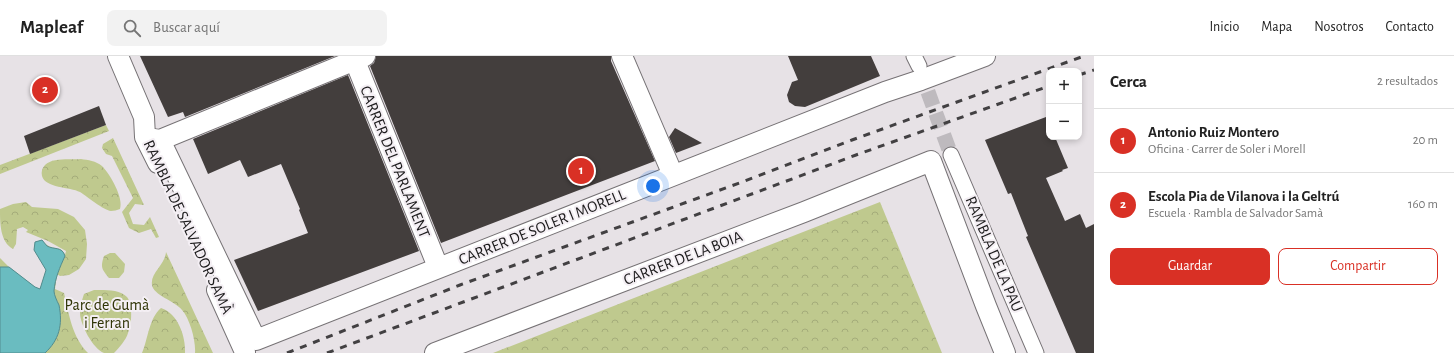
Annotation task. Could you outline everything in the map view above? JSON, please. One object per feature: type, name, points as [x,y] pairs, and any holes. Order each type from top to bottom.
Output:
[{"type":"street","name":"RAMBLA DE SALVADOR SAMÀ","points":[[118,56],[153,139],[176,199],[250,346]]},
{"type":"street","points":[[622,56],[673,175]]},
{"type":"street","name":"CARRER DE SOLER I MORELL","points":[[250,346],[438,268],[673,175],[895,88],[985,56]]},
{"type":"street","points":[[153,139],[357,57]]},
{"type":"street","name":"CARRER DEL PARLAMENT","points":[[357,57],[438,268]]},
{"type":"street","name":"RAMBLA DE LA PAU","points":[[952,155],[1036,353]]},
{"type":"street","name":"RAMBLA DE LA PAU","points":[[931,161],[1005,353]]},
{"type":"street","name":"CARRER DE LA BOIA","points":[[435,353],[797,215],[931,161]]},
{"type":"green space","points":[[106,125],[109,131],[0,174],[0,165]]},
{"type":"green space","points":[[113,138],[144,205],[135,204],[129,213],[133,224],[144,225],[150,217],[159,237],[156,238],[151,229],[139,233],[129,228],[122,212],[133,198],[112,156],[106,154],[102,148],[103,144]]},
{"type":"green space","points":[[62,159],[81,159],[92,161],[102,166],[112,180],[118,193],[121,204],[120,209],[112,211],[108,210],[76,190],[48,183],[42,176],[42,169],[48,162]]},
{"type":"green space","name":"Parc de Gumà i Ferran","points":[[26,202],[32,207],[58,209],[74,217],[85,230],[87,244],[86,259],[79,269],[69,275],[60,276],[57,274],[55,289],[64,293],[75,333],[78,340],[88,353],[0,353],[0,258],[9,267],[35,287],[40,289],[46,270],[34,250],[35,242],[42,240],[45,244],[62,250],[65,255],[66,251],[48,241],[26,232],[28,230],[23,227],[17,229],[16,244],[13,249],[5,242],[0,220],[0,209],[13,204]]},
{"type":"green space","points":[[880,202],[942,353],[493,353]]},
{"type":"green space","name":"Parc de Gumà i Ferran","points":[[166,252],[213,353],[195,353],[195,342],[192,330],[185,314],[179,307],[153,289],[153,277],[163,261]]},
{"type":"green space","name":"Parc de Gumà i Ferran","points":[[110,253],[115,253],[125,264],[124,272],[119,278],[109,278],[102,268],[104,256]]},
{"type":"green space","name":"Parc de Gumà i Ferran","points":[[94,290],[116,291],[124,294],[129,300],[131,320],[129,329],[124,341],[114,353],[104,353],[100,351],[88,336],[82,323],[80,310],[84,294]]},
{"type":"green space","name":"Parc de Gumà i Ferran","points":[[161,308],[172,315],[180,326],[184,340],[185,353],[142,353],[151,323]]},
{"type":"water","points":[[42,240],[47,246],[60,249],[65,256],[57,277],[54,291],[60,312],[59,332],[54,343],[45,353],[0,353],[0,267],[9,267],[35,287],[40,289],[46,270],[34,250],[35,242]]},
{"type":"building","points":[[140,56],[335,56],[185,117],[183,112],[168,117]]},
{"type":"building","points":[[376,56],[611,56],[611,61],[655,161],[441,243],[370,66],[374,63]]},
{"type":"building","points":[[788,56],[871,56],[880,76],[805,107],[795,106],[789,102],[787,95],[792,82],[798,80]]},
{"type":"building","points":[[348,75],[419,251],[258,311],[234,260],[308,233],[299,210],[300,209],[281,164],[248,177],[240,160],[208,174],[193,139]]},
{"type":"building","points":[[99,106],[106,125],[30,154],[24,136]]},
{"type":"building","points":[[1046,117],[1046,140],[1056,140],[1068,168],[1046,178],[1065,221],[1080,214],[1086,228],[1094,224],[1094,353],[1076,353],[1026,237],[1028,236],[1011,193],[1008,194],[985,140]]},
{"type":"building","points":[[675,128],[702,143],[676,153],[669,137]]},
{"type":"tunnel","points":[[920,70],[951,155]]},
{"type":"railway","points":[[287,353],[460,285],[1084,56]]},
{"type":"railway","points":[[1082,74],[1094,70]]},
{"type":"railway","points":[[327,353],[856,155],[1046,87]]},
{"type":"place","name":"Escola Pia de Vilanova i la Geltrú","points":[[45,90]]},
{"type":"place","name":"Antonio Ruiz Montero","points":[[581,171]]}]
